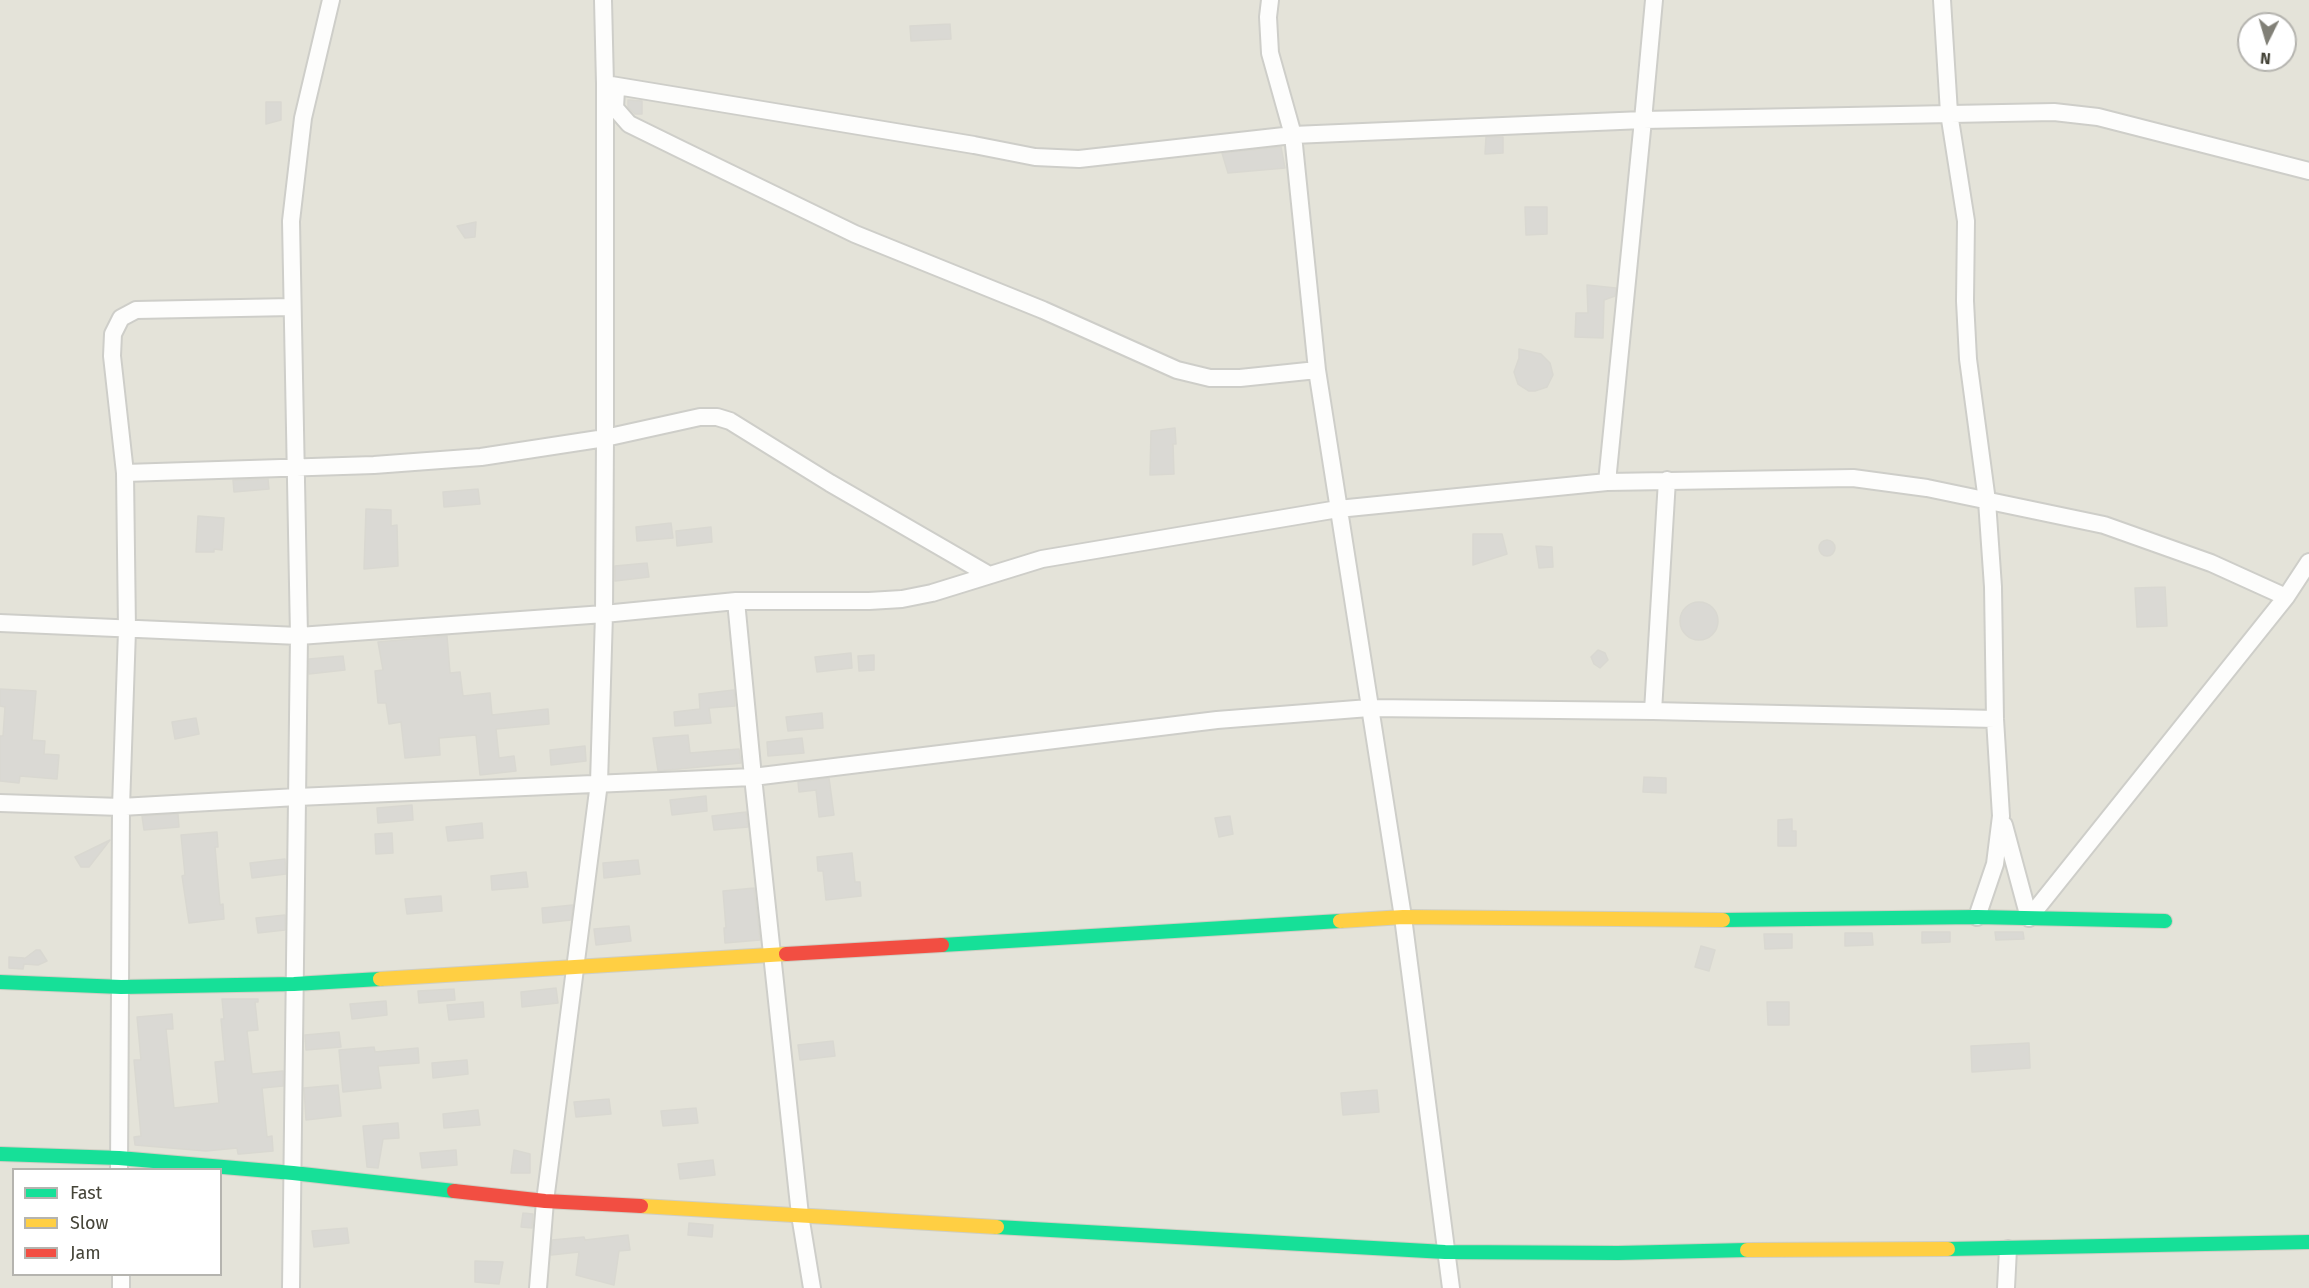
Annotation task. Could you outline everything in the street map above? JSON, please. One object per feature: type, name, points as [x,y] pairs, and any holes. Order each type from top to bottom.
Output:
[{"type":"street","points":[[291,1288],[298,636],[291,221],[303,118],[331,0]]},
{"type":"street","points":[[603,0],[615,108],[629,124],[855,234],[1053,314],[1177,370],[1210,378],[1240,378],[1317,370]]},
{"type":"street","points":[[1270,0],[1268,17],[1270,53],[1293,135],[1317,370],[1403,917],[1451,1288]]},
{"type":"street","points":[[1606,482],[1654,0]]},
{"type":"street","points":[[1942,0],[1949,113],[1966,221],[1965,301],[1968,359],[1987,501],[1993,587],[1995,719],[2001,816],[1995,864],[1977,917]]},
{"type":"street","points":[[611,85],[1035,157],[1079,159],[1293,135],[1643,120],[2054,112],[2098,117],[2309,171]]},
{"type":"street","points":[[538,1288],[545,1201],[599,783],[604,614],[611,85]]},
{"type":"street","points":[[119,1164],[122,807],[127,630],[125,473],[112,356],[113,333],[121,318],[136,310],[292,307]]},
{"type":"street","points":[[125,473],[374,465],[481,457],[605,438],[700,417],[717,417],[730,421],[830,483],[989,575]]},
{"type":"street","points":[[0,623],[298,636],[604,614],[736,601],[902,599],[1042,559],[1338,509],[1606,482],[1667,480],[1853,478],[1927,488],[2104,525],[2211,563],[2286,597]]},
{"type":"street","points":[[1653,711],[1667,480]]},
{"type":"street","points":[[2029,918],[2286,597],[2309,562]]},
{"type":"street","points":[[736,601],[800,1215],[812,1288]]},
{"type":"street","points":[[0,803],[122,807],[753,777],[1217,720],[1369,708],[1653,711],[1995,719]]},
{"type":"street","points":[[2001,816],[2029,918]]},
{"type":"street","points":[[0,982],[121,987],[294,984],[773,957],[1403,917],[1758,920],[1977,917],[2165,921]]},
{"type":"street","points":[[0,1154],[196,1168]]},
{"type":"street","points":[[222,1169],[293,1173],[545,1201],[1446,1252],[1618,1253],[1812,1248],[2008,1249],[2309,1242]]},
{"type":"street","points":[[2006,1288],[2008,1249]]},
{"type":"shaded area","points":[[0,0],[2309,0],[2309,1288],[0,1288]]},
{"type":"building","points":[[950,24],[951,39],[911,41],[910,26]]},
{"type":"building","points":[[628,100],[642,101],[642,114],[635,114],[628,107]]},
{"type":"building","points":[[266,102],[281,102],[281,120],[266,124]]},
{"type":"building","points":[[1486,137],[1503,137],[1503,153],[1485,154]]},
{"type":"building","points":[[1281,147],[1285,168],[1228,173],[1222,153]]},
{"type":"building","points":[[1525,207],[1547,207],[1547,234],[1526,235]]},
{"type":"building","points":[[476,222],[475,237],[465,238],[457,226]]},
{"type":"building","points":[[1587,285],[1616,288],[1615,296],[1604,300],[1603,338],[1575,337],[1576,313],[1588,313]]},
{"type":"building","points":[[1519,349],[1541,354],[1550,363],[1553,375],[1547,387],[1529,391],[1518,384],[1514,372],[1519,358]]},
{"type":"building","points":[[1175,428],[1174,474],[1150,475],[1151,431]]},
{"type":"building","points":[[268,479],[269,489],[234,492],[233,480]]},
{"type":"building","points":[[478,489],[480,504],[444,507],[443,492]]},
{"type":"building","points":[[366,509],[391,510],[391,526],[397,525],[398,566],[364,569]]},
{"type":"building","points":[[198,516],[224,518],[222,550],[196,552]]},
{"type":"building","points":[[671,523],[673,538],[637,541],[636,527]]},
{"type":"building","points":[[711,527],[712,542],[677,546],[676,531]]},
{"type":"building","points":[[1473,534],[1502,534],[1507,554],[1473,565]]},
{"type":"building","points":[[1824,540],[1830,540],[1835,548],[1833,554],[1824,556],[1819,551],[1819,545]]},
{"type":"building","points":[[1536,546],[1552,547],[1553,567],[1539,568]]},
{"type":"building","points":[[647,563],[649,577],[615,581],[615,566]]},
{"type":"building","points":[[2165,587],[2167,626],[2137,627],[2135,588]]},
{"type":"building","points":[[1699,602],[1713,607],[1718,621],[1713,635],[1699,640],[1685,635],[1680,621],[1685,607]]},
{"type":"building","points":[[447,636],[450,673],[460,672],[463,696],[490,693],[492,715],[548,709],[549,724],[496,729],[499,758],[514,756],[516,771],[480,775],[476,735],[439,738],[440,755],[405,758],[401,722],[389,724],[386,703],[378,703],[375,671],[383,670],[378,642]]},
{"type":"building","points":[[1598,650],[1605,653],[1608,660],[1600,668],[1594,664],[1591,657]]},
{"type":"building","points":[[851,653],[852,668],[817,672],[815,657]]},
{"type":"building","points":[[874,655],[874,670],[859,671],[858,656]]},
{"type":"building","points":[[343,656],[345,670],[309,674],[309,659]]},
{"type":"building","points":[[0,689],[36,691],[32,740],[45,741],[44,754],[59,755],[57,779],[20,776],[19,783],[0,781],[0,736],[3,736],[5,707],[0,706]]},
{"type":"building","points":[[734,690],[735,706],[709,708],[711,723],[675,726],[674,712],[700,709],[699,694]]},
{"type":"building","points":[[822,713],[823,728],[788,731],[786,717]]},
{"type":"building","points":[[196,718],[199,734],[175,739],[172,722]]},
{"type":"building","points":[[688,735],[690,753],[739,749],[741,763],[658,771],[653,738]]},
{"type":"building","points":[[802,738],[804,753],[768,756],[767,742]]},
{"type":"building","points":[[585,746],[586,761],[551,765],[550,750]]},
{"type":"building","points":[[1644,777],[1666,778],[1666,793],[1643,792]]},
{"type":"building","points":[[829,778],[834,815],[819,817],[816,790],[799,792],[798,782]]},
{"type":"building","points":[[706,796],[707,811],[672,815],[670,800]]},
{"type":"building","points":[[412,805],[413,820],[378,823],[377,808]]},
{"type":"building","points":[[746,812],[748,827],[714,830],[712,816]]},
{"type":"building","points":[[178,814],[179,827],[144,830],[142,816]]},
{"type":"building","points":[[1230,816],[1233,834],[1219,837],[1215,818]]},
{"type":"building","points":[[1792,819],[1792,831],[1796,831],[1796,846],[1778,846],[1778,820]]},
{"type":"building","points":[[482,823],[483,838],[448,841],[446,827]]},
{"type":"building","points":[[217,832],[218,847],[215,847],[220,905],[223,904],[224,919],[189,923],[182,876],[185,875],[181,835]]},
{"type":"building","points":[[392,833],[393,853],[376,854],[375,834]]},
{"type":"building","points":[[110,840],[89,867],[81,867],[75,857]]},
{"type":"building","points":[[852,853],[855,882],[860,882],[861,896],[826,900],[823,871],[818,871],[817,857]]},
{"type":"building","points":[[285,859],[286,874],[252,878],[250,863]]},
{"type":"building","points":[[638,860],[640,874],[604,878],[603,863]]},
{"type":"building","points":[[526,872],[528,887],[492,890],[491,876]]},
{"type":"building","points":[[754,888],[760,940],[725,943],[723,891]]},
{"type":"building","points":[[441,896],[442,911],[407,914],[405,899]]},
{"type":"building","points":[[573,905],[571,920],[543,923],[542,908]]},
{"type":"building","points":[[285,915],[285,930],[258,933],[256,918]]},
{"type":"building","points":[[629,926],[631,941],[596,945],[594,929]]},
{"type":"building","points":[[1922,932],[1950,932],[1950,942],[1922,943]]},
{"type":"building","points":[[1995,932],[2023,932],[2024,939],[1996,940]]},
{"type":"building","points":[[1845,933],[1872,933],[1873,945],[1845,946]]},
{"type":"building","points":[[1764,934],[1792,934],[1792,948],[1765,949]]},
{"type":"building","points":[[1701,946],[1715,950],[1709,971],[1695,967]]},
{"type":"building","points":[[36,950],[40,950],[47,961],[38,965],[24,964],[23,969],[9,968],[9,957],[24,959]]},
{"type":"building","points":[[556,988],[558,1003],[522,1007],[521,992]]},
{"type":"building","points":[[454,989],[455,1000],[419,1003],[418,991]]},
{"type":"building","points":[[222,999],[258,999],[258,1002],[255,1002],[258,1030],[247,1031],[252,1074],[283,1071],[283,1086],[262,1088],[267,1137],[272,1136],[273,1151],[238,1154],[237,1148],[206,1151],[135,1145],[134,1137],[141,1136],[134,1060],[141,1060],[137,1017],[172,1014],[173,1029],[166,1029],[174,1108],[219,1103],[215,1062],[225,1061],[221,1019],[224,1019]]},
{"type":"building","points":[[386,1001],[387,1015],[352,1019],[350,1004]]},
{"type":"building","points":[[483,1002],[484,1017],[449,1020],[447,1005]]},
{"type":"building","points":[[1767,1002],[1789,1002],[1789,1025],[1768,1025]]},
{"type":"building","points":[[339,1032],[341,1047],[306,1050],[305,1035]]},
{"type":"building","points":[[833,1041],[835,1056],[800,1060],[798,1045]]},
{"type":"building","points":[[2029,1043],[2030,1068],[1972,1072],[1971,1046]]},
{"type":"building","points":[[374,1047],[375,1052],[418,1048],[419,1063],[378,1066],[381,1088],[343,1092],[339,1050]]},
{"type":"building","points":[[467,1060],[468,1074],[433,1078],[432,1063]]},
{"type":"building","points":[[338,1085],[341,1116],[306,1120],[304,1088]]},
{"type":"building","points":[[1377,1090],[1379,1112],[1343,1115],[1341,1093]]},
{"type":"building","points":[[609,1099],[611,1114],[576,1117],[574,1102]]},
{"type":"building","points":[[696,1108],[698,1123],[663,1126],[661,1111]]},
{"type":"building","points":[[478,1110],[480,1125],[444,1128],[443,1114]]},
{"type":"building","points":[[398,1123],[399,1138],[383,1139],[378,1168],[367,1167],[363,1126]]},
{"type":"building","points":[[456,1150],[457,1165],[422,1168],[420,1153]]},
{"type":"building","points":[[514,1150],[530,1154],[530,1173],[511,1173]]},
{"type":"building","points":[[713,1160],[715,1175],[680,1179],[678,1164]]},
{"type":"building","points":[[523,1213],[533,1214],[532,1228],[521,1227]]},
{"type":"building","points":[[689,1223],[713,1225],[712,1237],[688,1235]]},
{"type":"building","points":[[347,1228],[349,1243],[314,1247],[312,1231]]},
{"type":"building","points":[[628,1235],[630,1250],[619,1251],[614,1285],[576,1275],[579,1252],[551,1255],[552,1240],[584,1237],[585,1240]]},
{"type":"building","points":[[475,1261],[503,1262],[499,1284],[475,1282]]},
{"type":"traffic: fast","points":[[1723,920],[1977,917],[2165,921]]},
{"type":"traffic: fast","points":[[942,945],[1340,921]]},
{"type":"traffic: fast","points":[[0,982],[121,987],[294,984],[380,979]]},
{"type":"traffic: fast","points":[[0,1154],[119,1158],[293,1173],[454,1191]]},
{"type":"traffic: fast","points":[[997,1227],[1445,1252],[1618,1253],[1747,1250]]},
{"type":"traffic: fast","points":[[1948,1249],[2309,1242]]},
{"type":"traffic: slow","points":[[1340,921],[1403,917],[1723,920]]},
{"type":"traffic: slow","points":[[380,979],[786,954]]},
{"type":"traffic: slow","points":[[641,1206],[997,1227]]},
{"type":"traffic: slow","points":[[1747,1250],[1948,1249]]},
{"type":"traffic: jam","points":[[786,954],[942,945]]},
{"type":"traffic: jam","points":[[454,1191],[545,1201],[641,1206]]}]
